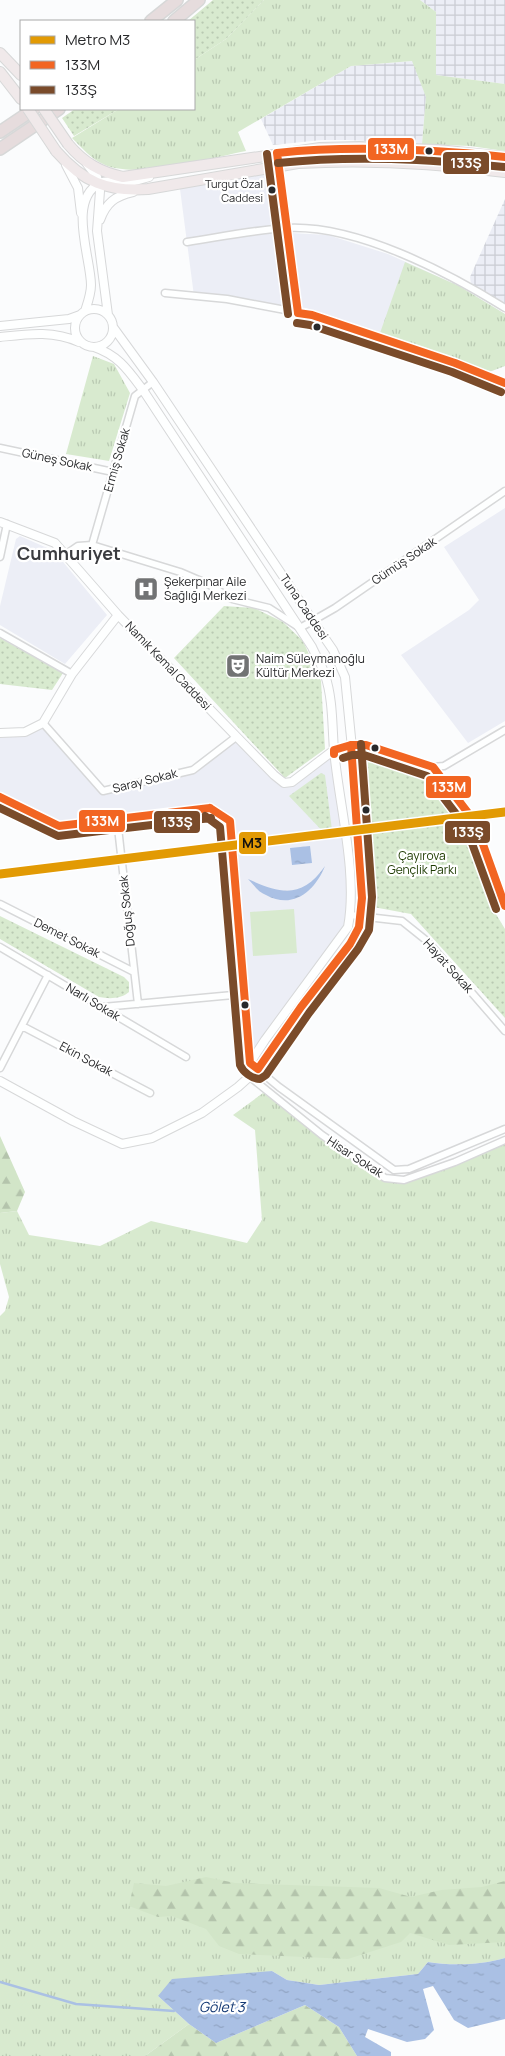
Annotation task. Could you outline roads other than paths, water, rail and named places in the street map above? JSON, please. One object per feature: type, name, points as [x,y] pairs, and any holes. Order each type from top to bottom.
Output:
[{"type":"highway","points":[[152,20],[177,0]]},
{"type":"highway","points":[[175,20],[199,0]]},
{"type":"highway","points":[[0,132],[33,110]]},
{"type":"highway","points":[[0,149],[58,110]]},
{"type":"main road","points":[[0,53],[20,74]]},
{"type":"main road","points":[[0,72],[20,97]]},
{"type":"main road","points":[[29,110],[56,151],[75,170],[99,184],[123,190],[148,189],[279,166],[319,162],[432,164],[505,172]]},
{"type":"main road","points":[[45,110],[68,144],[85,162],[104,172],[124,177],[320,148],[438,150],[505,157]]},
{"type":"street","points":[[56,151],[72,174],[78,188],[91,283],[91,293],[74,326],[75,332],[82,343]]},
{"type":"street","points":[[277,153],[298,313]]},
{"type":"street","points":[[0,336],[46,333],[62,335],[94,347],[110,339],[113,327],[108,315],[98,239],[99,184],[94,172],[85,162]]},
{"type":"street","points":[[83,227],[87,200],[91,191],[99,184],[106,181],[129,182],[158,173]]},
{"type":"street","points":[[98,239],[100,220],[106,206],[118,196],[148,189]]},
{"type":"street","points":[[188,242],[286,228],[328,230],[386,248],[464,283],[505,308]]},
{"type":"street","points":[[165,293],[227,299],[312,316],[455,364],[505,383]]},
{"type":"street","points":[[0,326],[68,319],[97,309],[108,315]]},
{"type":"street","name":"Tuna Caddesi","points":[[0,1081],[73,1121],[122,1144],[152,1138],[194,1117],[238,1087],[258,1069],[301,1007],[350,944],[359,927],[360,866],[345,677],[333,650],[153,382],[113,327]]},
{"type":"street","name":"Tuna Caddesi","points":[[94,347],[106,352],[124,365],[142,390],[300,628],[325,674],[345,828],[352,906],[348,927],[250,1063]]},
{"type":"street","name":"Ermiş Sokak","points":[[92,545],[135,396],[153,382]]},
{"type":"street","name":"Güneş Sokak","points":[[0,448],[113,472]]},
{"type":"street","name":"Gümüş Sokak","points":[[300,628],[343,603],[505,491]]},
{"type":"street","points":[[0,557],[3,523]]},
{"type":"street","name":"Namık Kemal Caddesi","points":[[3,523],[55,544],[118,615],[236,737],[284,783],[292,782],[334,750]]},
{"type":"street","points":[[65,555],[78,546],[92,545],[180,572],[208,584],[232,599],[268,608],[300,628]]},
{"type":"street","points":[[0,733],[25,732],[43,723],[72,674],[118,615]]},
{"type":"street","points":[[0,633],[72,674]]},
{"type":"street","name":"Saray Sokak","points":[[43,723],[103,791],[193,770],[236,737]]},
{"type":"street","points":[[334,750],[351,745],[366,744],[433,768],[444,766],[505,730]]},
{"type":"street","points":[[433,768],[475,822],[505,906]]},
{"type":"street","points":[[0,797],[59,826],[210,808],[230,821],[250,1076]]},
{"type":"street","name":"Doğuş Sokak","points":[[117,819],[138,1004]]},
{"type":"street","name":"Demet Sokak","points":[[0,904],[134,972]]},
{"type":"street","name":"Hayat Sokak","points":[[350,916],[402,921],[427,941],[505,1031]]},
{"type":"street","name":"Narlı Sokak","points":[[0,947],[186,1057]]},
{"type":"street","points":[[0,1068],[48,975]]},
{"type":"street","points":[[102,1007],[244,994]]},
{"type":"street","name":"Ekin Sokak","points":[[22,1026],[150,1093]]},
{"type":"street","name":"Hisar Sokak","points":[[250,1063],[279,1087],[394,1170],[409,1169],[505,1129]]},
{"type":"street","name":"Hisar Sokak","points":[[250,1076],[322,1135],[384,1178],[404,1180],[455,1162],[505,1140]]},
{"type":"water","points":[[310,846],[312,863],[292,865],[290,848]]},
{"type":"water","points":[[325,866],[321,875],[309,890],[302,896],[294,899],[276,899],[263,894],[248,879],[271,888],[290,891],[308,884]]},
{"type":"water","name":"Gölet 3","points":[[505,1958],[505,2019],[468,2028],[454,2020],[433,1986],[423,1989],[434,2030],[425,2039],[407,2042],[368,2029],[365,2037],[391,2052],[391,2056],[357,2056],[339,2027],[305,2005],[216,2043],[189,2024],[158,1996],[172,1979],[272,1971],[287,1980],[319,1985],[418,1974],[428,1962],[467,1964]]},
{"type":"waterway","points":[[0,1982],[76,2004],[174,2011]]},
{"type":"metro line","name":"M3","points":[[0,874],[505,812]]},
{"type":"place","name":"Turgut Özal Caddesi","points":[[272,190]]},
{"type":"place","name":"Şekerpınar Aile Sağlığı Merkezi","points":[[146,589]]},
{"type":"place","name":"Naim Süleymanoğlu Kültür Merkezi","points":[[238,666]]},
{"type":"district","name":"Cumhuriyet","points":[[69,554]]},
{"type":"park label","name":"Çayırova Gençlik Parkı","points":[[422,863]]}]
